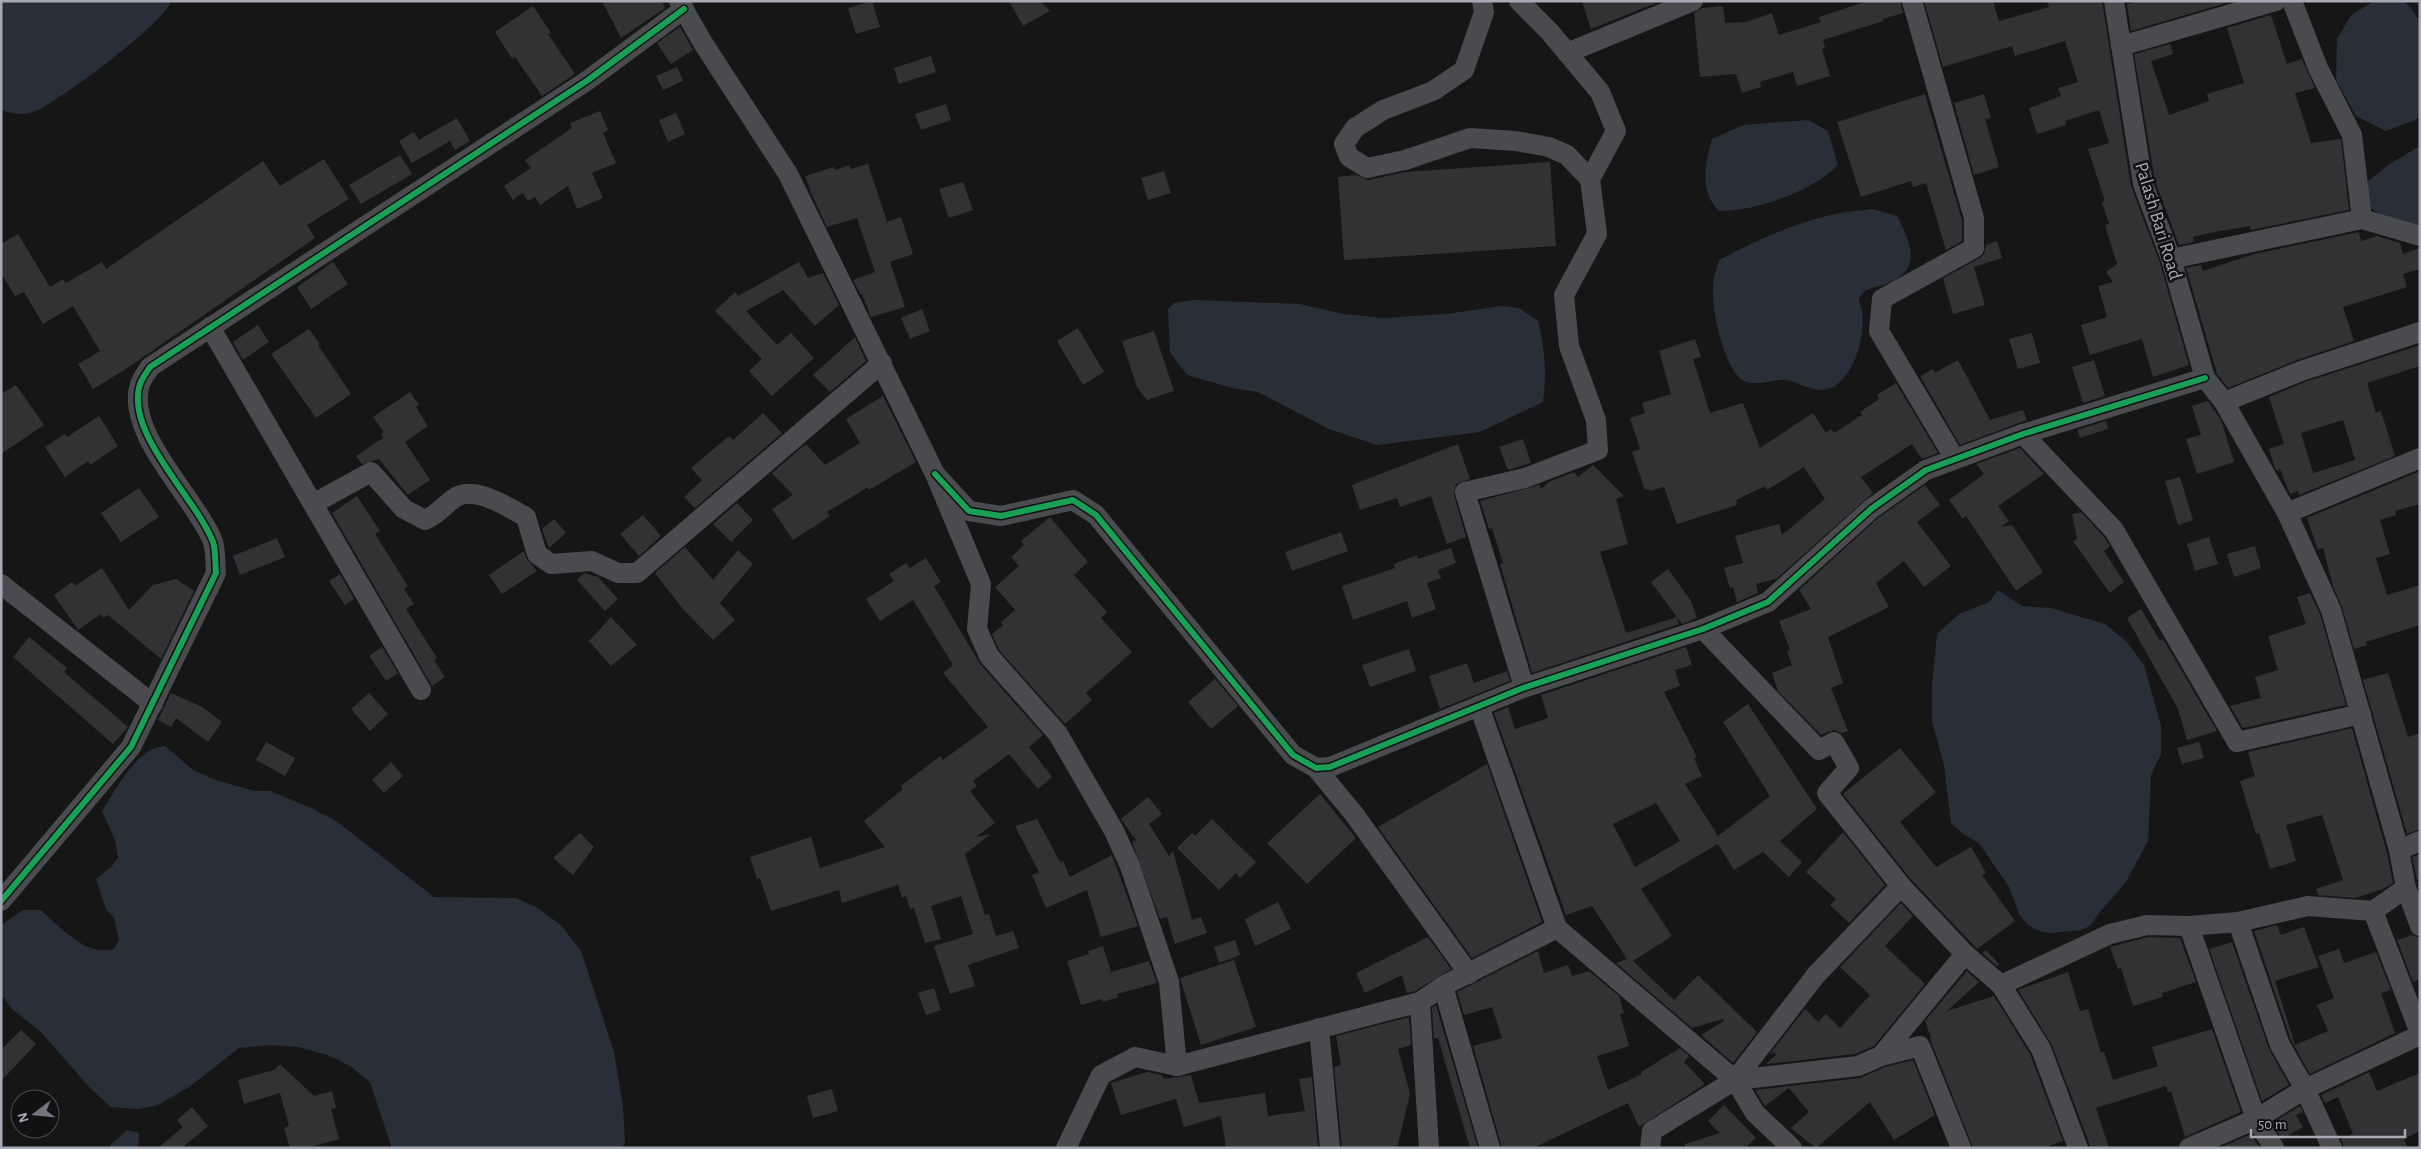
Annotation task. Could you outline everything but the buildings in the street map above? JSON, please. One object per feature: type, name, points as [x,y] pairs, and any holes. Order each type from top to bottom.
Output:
[{"type":"street","points":[[1482,1],[1484,12],[1464,70],[1433,91],[1383,110],[1355,128],[1344,144],[1349,157],[1367,168],[1405,160],[1470,138],[1516,141],[1548,147],[1567,155],[1590,179]]},
{"type":"street","points":[[1519,1],[1600,92],[1616,131],[1590,179],[1597,234],[1564,295],[1569,346],[1596,420],[1598,450],[1525,478],[1464,492],[1524,687]]},
{"type":"street","points":[[1567,53],[1693,1]]},
{"type":"street","points":[[1912,1],[1974,218],[1974,248],[1882,299],[1879,331],[1955,459]]},
{"type":"street","name":"Palash Bari Road","points":[[2114,1],[2143,184],[2171,260],[2205,378],[2224,402],[2287,512],[2331,610],[2399,850],[2406,888],[2420,926]]},
{"type":"street","points":[[2121,46],[2276,1]]},
{"type":"street","points":[[2292,1],[2318,68],[2352,135],[2362,220]]},
{"type":"street","points":[[1,901],[131,747],[216,573],[214,544],[202,520],[154,448],[144,425],[139,400],[140,384],[150,367],[588,80],[682,5],[703,43],[788,174],[935,474],[981,584],[977,628],[989,656],[1058,734],[1114,831],[1130,866],[1170,982],[1177,1066]]},
{"type":"street","points":[[2171,260],[2362,220],[2420,236]]},
{"type":"street","points":[[210,327],[421,690]]},
{"type":"street","points":[[2224,402],[2301,371],[2420,332]]},
{"type":"street","points":[[313,504],[371,472],[404,509],[425,520],[440,513],[454,497],[479,493],[526,517],[537,554],[551,564],[592,561],[618,573],[637,573],[882,363]]},
{"type":"street","points":[[1316,768],[1330,767],[1524,687],[1703,629],[1768,602],[1871,509],[1926,470],[2023,434],[2205,378]]},
{"type":"street","points":[[2023,434],[2114,530],[2237,742],[2361,714]]},
{"type":"street","points":[[2287,512],[2420,458]]},
{"type":"street","points":[[935,474],[969,511],[1001,516],[1073,500],[1096,515],[1293,755],[1316,768],[1354,814],[1469,974]]},
{"type":"street","points":[[1,584],[152,704]]},
{"type":"street","points":[[1703,629],[1819,750],[1834,742],[1849,768],[1827,793],[1901,886],[1965,954],[2001,985],[2041,1049],[2078,1148]]},
{"type":"street","points":[[1479,706],[1557,928],[1735,1080],[1755,1113],[1792,1148]]},
{"type":"street","points":[[2399,850],[2420,841]]},
{"type":"street","points":[[1650,1148],[1652,1131],[1735,1080],[1816,975],[1901,886]]},
{"type":"street","points":[[2001,985],[2110,934],[2147,924],[2189,926],[2238,922],[2308,906],[2374,911],[2406,888]]},
{"type":"street","points":[[2189,1148],[2256,1119],[2305,1089],[2420,1034],[2374,911]]},
{"type":"street","points":[[2238,922],[2280,1045],[2305,1089],[2332,1148]]},
{"type":"street","points":[[2189,926],[2256,1119],[2274,1148]]},
{"type":"street","points":[[1066,1148],[1101,1076],[1135,1057],[1177,1066],[1420,1002],[1443,986],[1557,928]]},
{"type":"street","points":[[1881,1056],[1965,954]]},
{"type":"street","points":[[1443,986],[1490,1148]]},
{"type":"street","points":[[1420,1002],[1429,1148]]},
{"type":"street","points":[[1319,1028],[1330,1148]]},
{"type":"street","points":[[1735,1080],[1858,1066],[1881,1056],[1920,1046],[1961,1148]]},
{"type":"shaded area","points":[[1,1],[171,1],[165,12],[151,26],[111,60],[50,103],[38,110],[19,114],[1,109]]},
{"type":"shaded area","points":[[2375,1],[2403,1],[2411,8],[2420,22],[2420,115],[2415,120],[2386,131],[2356,116],[2336,80],[2337,39],[2352,14]]},
{"type":"shaded area","points":[[1808,120],[1828,131],[1838,165],[1814,183],[1783,198],[1749,208],[1719,211],[1708,195],[1705,177],[1712,139],[1743,125]]},
{"type":"shaded area","points":[[2420,146],[2420,228],[2387,220],[2368,206],[2366,183],[2388,165]]},
{"type":"shaded area","points":[[1872,209],[1897,216],[1906,236],[1911,255],[1905,271],[1898,278],[1865,291],[1860,297],[1863,321],[1861,340],[1855,359],[1846,375],[1834,387],[1822,390],[1786,380],[1750,383],[1741,379],[1733,370],[1721,342],[1714,310],[1714,276],[1719,260],[1758,241],[1812,220]]},
{"type":"shaded area","points":[[1194,300],[1300,304],[1344,314],[1383,318],[1447,314],[1501,306],[1519,308],[1538,321],[1545,362],[1543,402],[1480,432],[1377,445],[1329,429],[1258,392],[1232,388],[1187,375],[1170,352],[1168,309],[1174,303]]},
{"type":"shaded area","points":[[1998,590],[2022,606],[2051,608],[2105,624],[2127,642],[2144,665],[2161,726],[2161,754],[2151,775],[2148,841],[2126,882],[2090,926],[2081,930],[2052,933],[2042,932],[2028,925],[2019,914],[2009,887],[1979,843],[1963,834],[1951,823],[1944,765],[1932,721],[1932,686],[1937,634],[1959,614],[1989,602]]},
{"type":"shaded area","points":[[165,746],[193,770],[213,779],[254,791],[270,791],[336,821],[434,897],[516,898],[536,907],[561,925],[581,951],[614,1052],[623,1107],[625,1143],[622,1148],[392,1148],[370,1082],[350,1066],[328,1055],[298,1047],[273,1045],[239,1048],[189,1087],[158,1105],[138,1109],[111,1107],[90,1088],[41,1032],[12,1009],[1,994],[1,925],[23,910],[41,910],[65,932],[84,945],[93,949],[114,949],[119,940],[114,918],[106,909],[96,879],[112,866],[118,858],[115,840],[102,811],[135,762],[150,750]]},
{"type":"shaded area","points":[[127,1130],[139,1133],[138,1148],[107,1148]]},
{"type":"cycle path","points":[[1,901],[131,747],[216,573],[214,546],[205,525],[164,465],[142,423],[138,403],[140,384],[150,367],[588,80],[684,9]]},
{"type":"cycle path","points":[[935,474],[969,511],[1001,516],[1073,500],[1096,515],[1293,755],[1316,768],[1330,767],[1523,688],[1703,629],[1768,602],[1871,509],[1926,470],[2023,434],[2205,378]]}]
